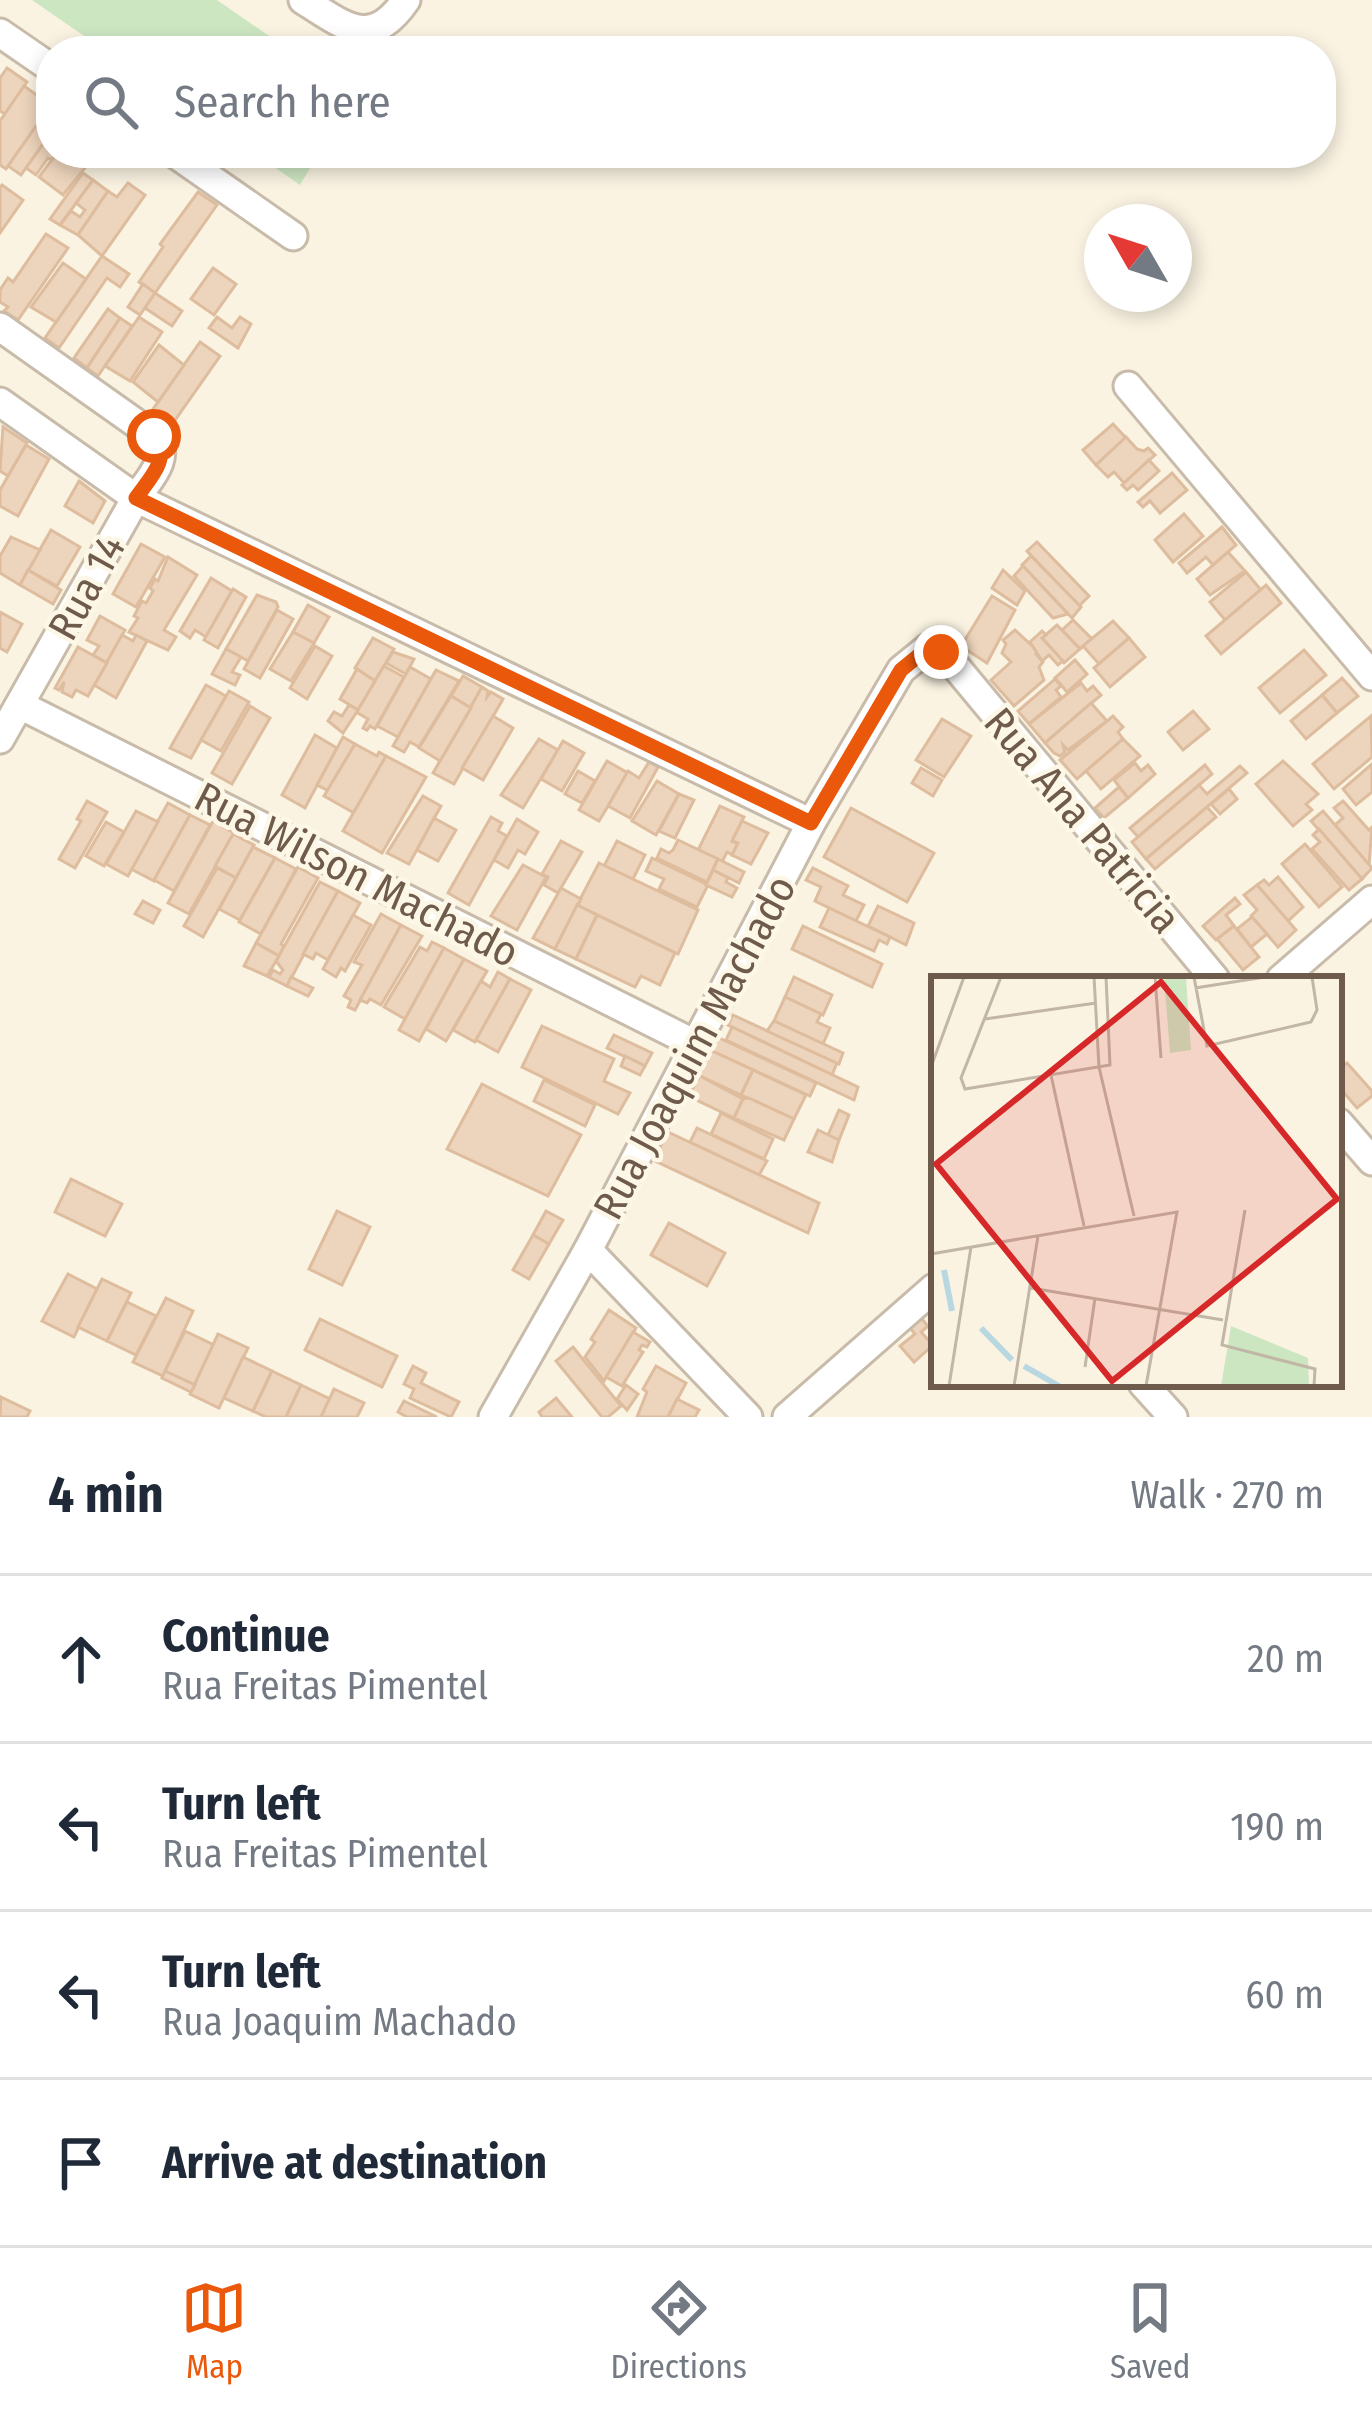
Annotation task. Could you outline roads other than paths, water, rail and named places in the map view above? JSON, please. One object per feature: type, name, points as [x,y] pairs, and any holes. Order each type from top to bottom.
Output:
[{"type":"street","points":[[303,0],[346,27],[372,31],[388,23],[406,0]]},
{"type":"street","points":[[0,33],[36,58]]},
{"type":"street","points":[[196,168],[293,236]]},
{"type":"street","name":"Rua 14","points":[[0,327],[160,444],[162,460],[0,739]]},
{"type":"street","points":[[1128,386],[1372,676]]},
{"type":"street","points":[[0,402],[136,498],[811,823]]},
{"type":"street","name":"Rua Joaquim Machado","points":[[494,1417],[588,1250],[811,823],[901,670],[928,648],[951,661]]},
{"type":"street","name":"Rua Ana Patricia","points":[[951,661],[1213,976]]},
{"type":"street","name":"Rua Wilson Machado","points":[[20,705],[695,1044]]},
{"type":"street","points":[[1284,976],[1372,900]]},
{"type":"street","points":[[1342,1126],[1372,1161]]},
{"type":"street","points":[[588,1250],[748,1417]]},
{"type":"street","points":[[787,1417],[931,1291]]},
{"type":"street","points":[[1146,1387],[1173,1417]]}]
